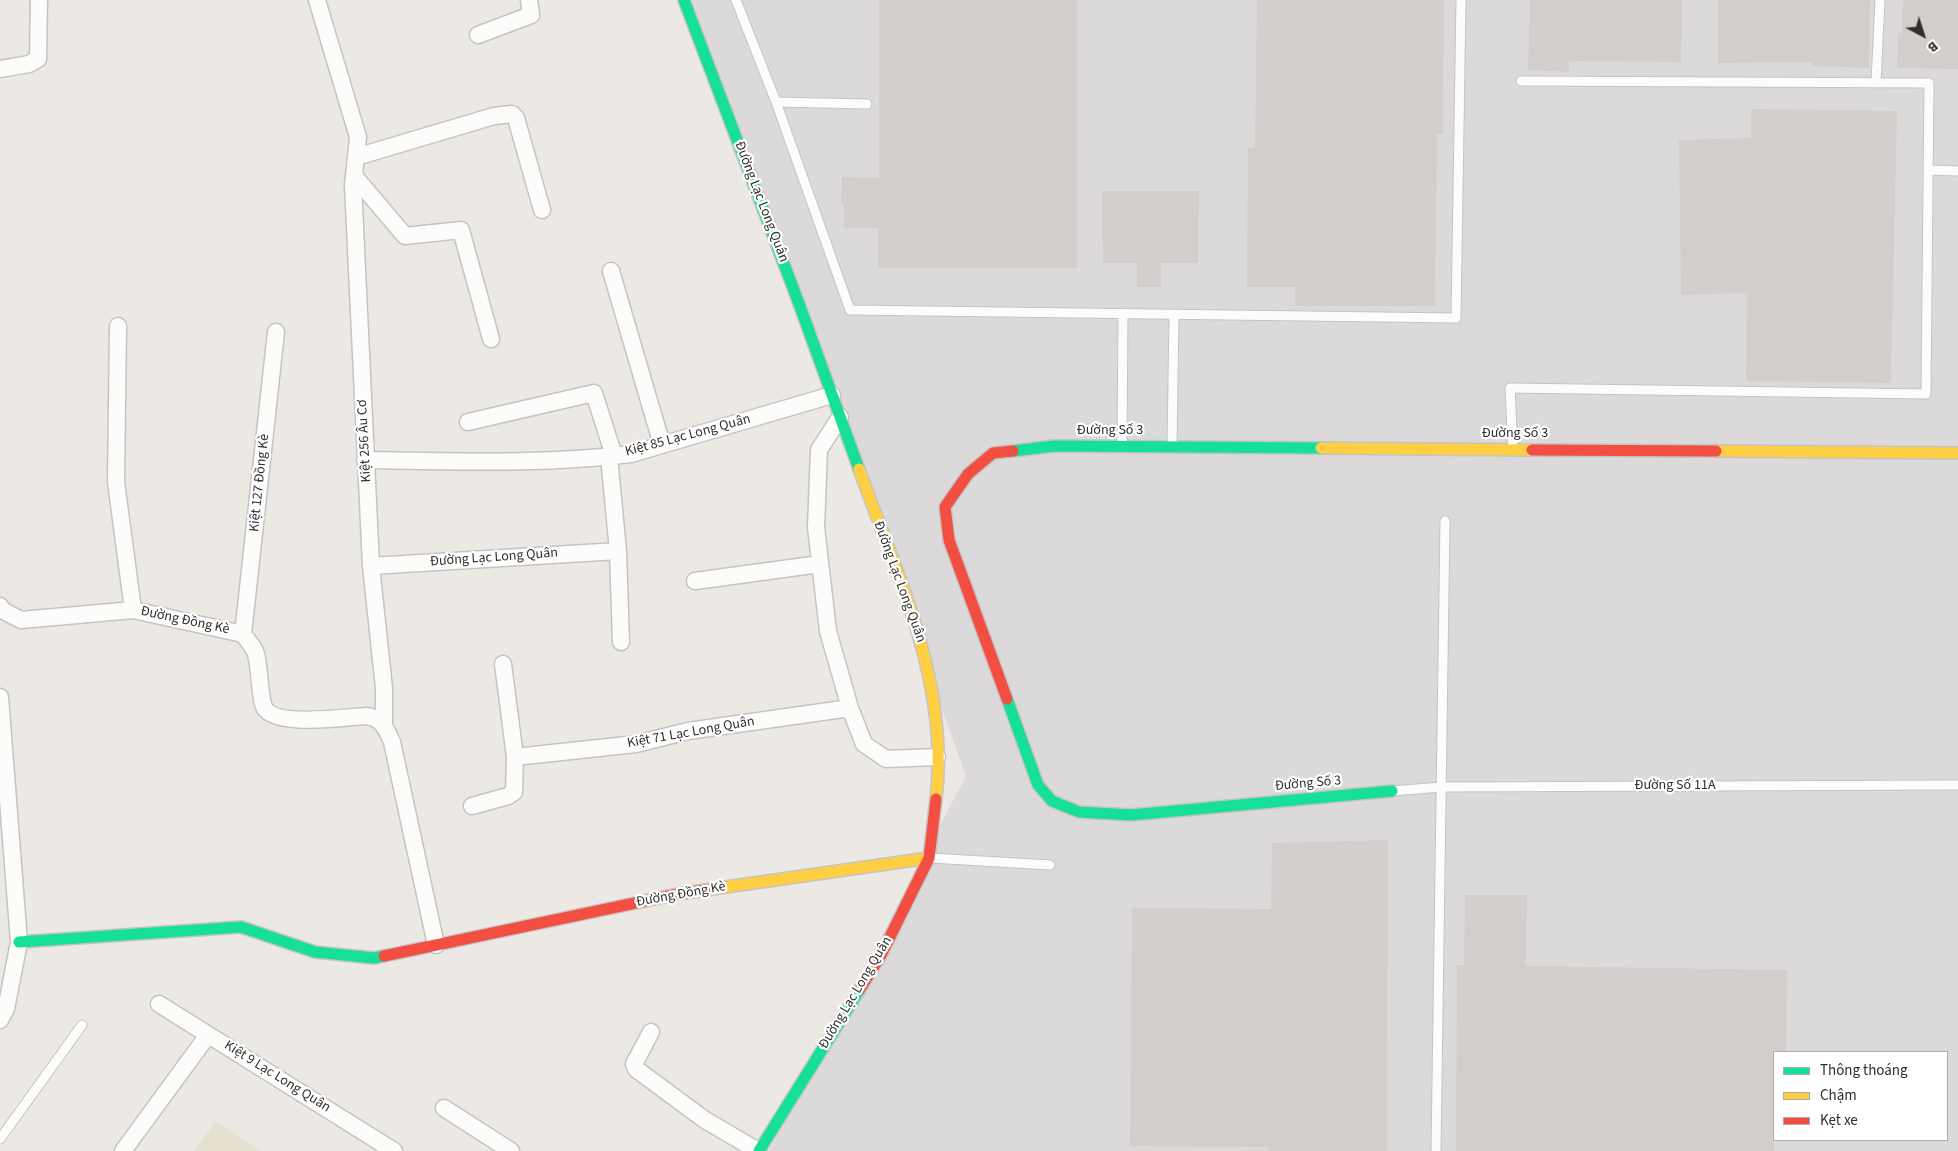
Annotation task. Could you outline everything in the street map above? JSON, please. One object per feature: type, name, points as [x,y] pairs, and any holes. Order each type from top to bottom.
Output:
[{"type":"street","points":[[0,69],[29,64],[38,59],[39,0]]},
{"type":"street","name":"Kiệt 256 Âu Cơ","points":[[317,0],[358,137],[353,185],[370,566],[384,688],[384,724]]},
{"type":"street","points":[[478,35],[531,15],[529,0]]},
{"type":"street","name":"Đường Lạc Long Quân","points":[[684,0],[832,395],[923,648],[936,710],[938,782],[928,858],[881,955],[758,1151]]},
{"type":"street","points":[[356,157],[494,116],[512,114],[516,118],[542,210]]},
{"type":"street","points":[[355,177],[405,236],[461,230],[491,339]]},
{"type":"street","points":[[611,272],[662,445]]},
{"type":"street","points":[[118,326],[116,482],[133,610]]},
{"type":"street","name":"Kiệt 127 Đồng Kè","points":[[243,634],[276,332]]},
{"type":"street","points":[[468,422],[594,394],[612,456],[622,642]]},
{"type":"street","name":"Kiệt 85 Lạc Long Quân","points":[[366,460],[451,461],[612,456],[662,445],[832,395]]},
{"type":"street","points":[[840,417],[819,450],[816,527],[828,632],[850,708],[864,744],[886,758],[937,757]]},
{"type":"street","name":"Đường Số 3","points":[[1392,791],[1132,815],[1079,812],[1052,801],[1038,785],[949,540],[945,507],[968,474],[993,453],[1054,446],[1958,453]]},
{"type":"street","name":"Đường Lạc Long Quân","points":[[370,566],[618,551]]},
{"type":"street","points":[[695,581],[820,564]]},
{"type":"street","name":"Đường Đồng Kè","points":[[0,610],[21,620],[133,610],[243,634],[255,652],[263,707],[272,715],[282,719],[301,720],[366,716],[376,717],[384,724]]},
{"type":"street","points":[[472,806],[508,796],[514,792],[523,756],[503,664]]},
{"type":"street","points":[[0,697],[19,942],[6,1009],[0,1020]]},
{"type":"street","name":"Kiệt 71 Lạc Long Quân","points":[[523,756],[636,744],[688,732],[850,708]]},
{"type":"street","points":[[384,724],[392,742],[436,945]]},
{"type":"street","name":"Đường Đồng Kè","points":[[19,942],[241,927],[315,952],[374,958],[678,894],[928,858]]},
{"type":"street","name":"Kiệt 9 Lạc Long Quân","points":[[159,1004],[394,1151]]},
{"type":"street","points":[[651,1032],[634,1064],[636,1069],[705,1120],[758,1151]]},
{"type":"street","points":[[123,1151],[208,1035]]},
{"type":"street","points":[[444,1108],[512,1151]]},
{"type":"lane","points":[[736,0],[776,102],[850,310],[1456,318],[1461,0]]},
{"type":"lane","points":[[1876,83],[1880,0]]},
{"type":"lane","points":[[1513,449],[1510,388],[1926,394],[1929,83],[1521,81]]},
{"type":"lane","points":[[776,102],[867,104]]},
{"type":"lane","points":[[1928,170],[1958,171]]},
{"type":"lane","points":[[1122,446],[1123,314]]},
{"type":"lane","points":[[1172,447],[1174,315]]},
{"type":"lane","points":[[1436,1151],[1446,520]]},
{"type":"lane","name":"Đường Số 11A","points":[[1392,791],[1442,787],[1958,785]]},
{"type":"lane","points":[[928,858],[1050,865]]},
{"type":"lane","points":[[0,1139],[82,1025]]},
{"type":"shaded area","points":[[686,0],[1958,0],[1958,1151],[769,1151],[966,776]]},
{"type":"shaded area","points":[[216,1121],[261,1151],[194,1151]]},
{"type":"building","points":[[879,0],[1077,0],[1077,268],[878,268],[878,228],[844,228],[844,205],[841,204],[842,177],[879,178]]},
{"type":"building","points":[[1257,0],[1444,0],[1443,134],[1437,134],[1435,306],[1295,306],[1295,287],[1247,287],[1248,148],[1255,148]]},
{"type":"building","points":[[1530,0],[1682,0],[1681,62],[1569,61],[1569,72],[1528,70]]},
{"type":"building","points":[[1718,0],[1870,0],[1869,68],[1812,66],[1812,62],[1718,63]]},
{"type":"building","points":[[1903,0],[1958,0],[1958,69],[1897,68],[1898,33],[1902,33]]},
{"type":"building","points":[[1751,109],[1897,111],[1891,383],[1746,381],[1747,293],[1681,295],[1679,140],[1751,138]]},
{"type":"building","points":[[1102,191],[1199,191],[1198,263],[1161,263],[1161,287],[1137,287],[1137,263],[1103,263]]},
{"type":"building","points":[[1388,840],[1387,1151],[1268,1151],[1269,1147],[1130,1146],[1132,908],[1271,909],[1272,843]]},
{"type":"building","points":[[1465,895],[1527,895],[1526,966],[1787,970],[1786,1051],[1773,1051],[1774,1151],[1456,1151],[1457,965],[1464,965]]},
{"type":"traffic: fast","points":[[684,0],[798,301],[859,469]]},
{"type":"traffic: fast","points":[[1013,451],[1054,446],[1321,448]]},
{"type":"traffic: fast","points":[[1007,699],[1038,785],[1052,801],[1079,812],[1131,815],[1392,791]]},
{"type":"traffic: fast","points":[[19,942],[241,927],[315,952],[374,958],[384,956]]},
{"type":"traffic: fast","points":[[759,1151],[860,989]]},
{"type":"traffic: slow","points":[[1321,448],[1532,450]]},
{"type":"traffic: slow","points":[[1716,451],[1958,453]]},
{"type":"traffic: slow","points":[[859,469],[904,589],[928,672],[935,713],[938,756],[936,799]]},
{"type":"traffic: slow","points":[[712,889],[929,858]]},
{"type":"traffic: jam","points":[[1532,450],[1716,451]]},
{"type":"traffic: jam","points":[[1007,699],[949,540],[945,507],[968,474],[993,453],[1013,451]]},
{"type":"traffic: jam","points":[[860,989],[881,955],[929,858],[936,799]]},
{"type":"traffic: jam","points":[[384,956],[678,894],[712,889]]}]
